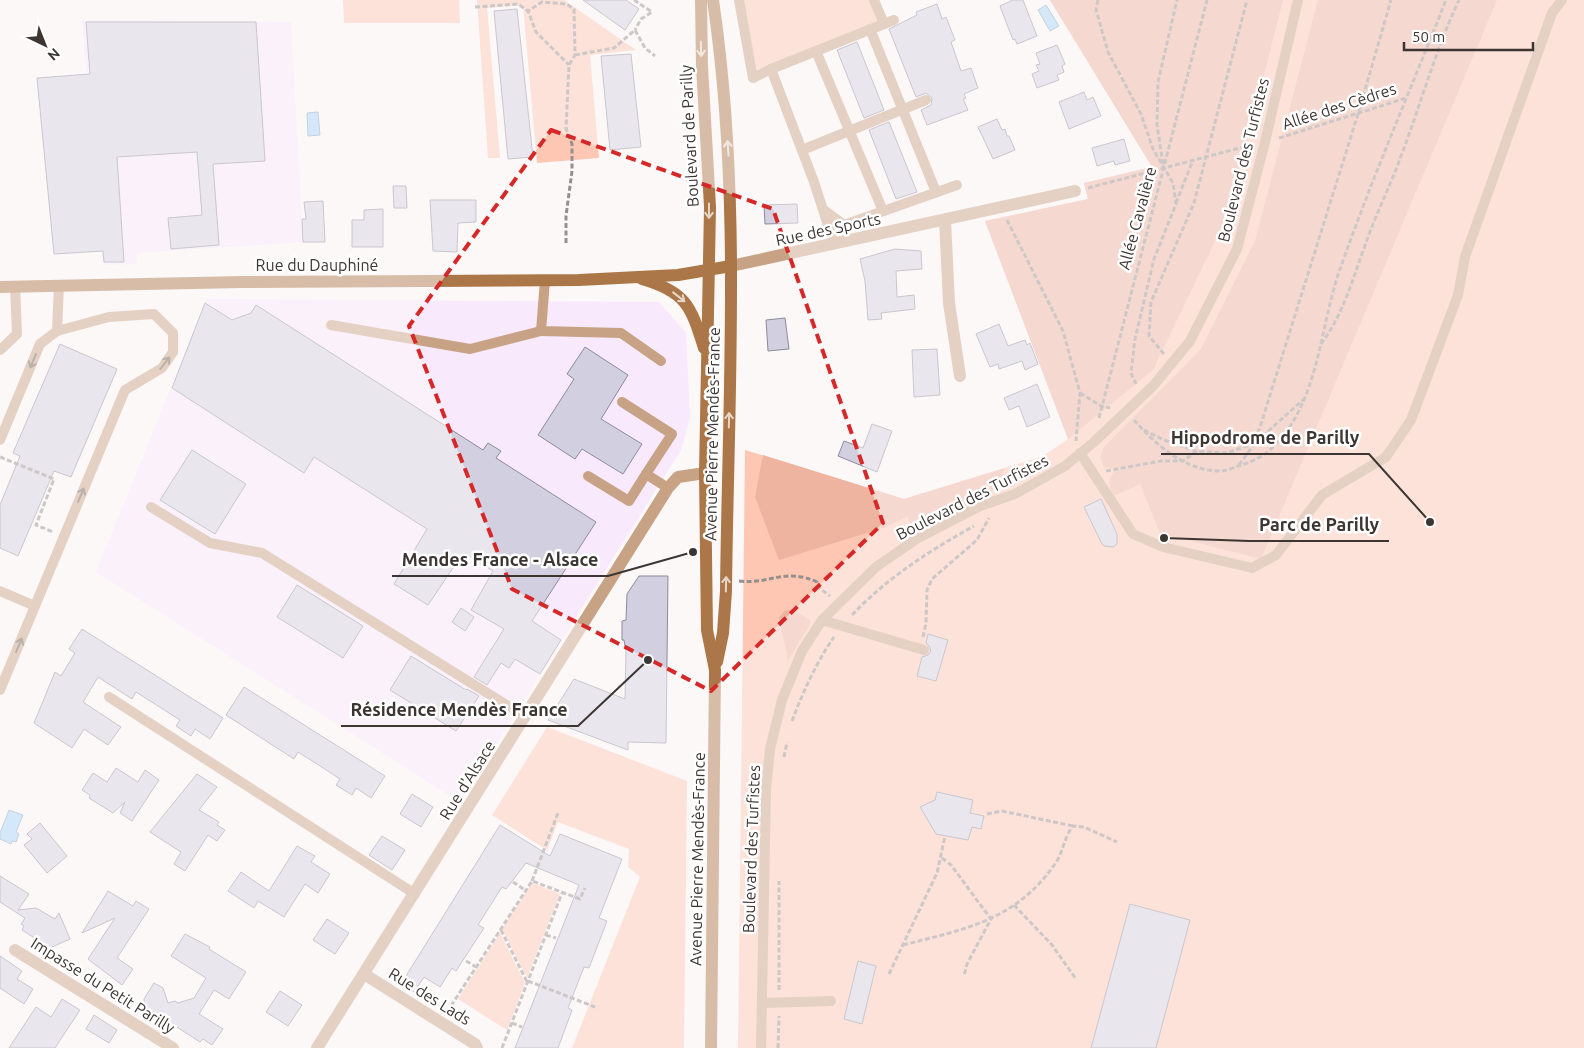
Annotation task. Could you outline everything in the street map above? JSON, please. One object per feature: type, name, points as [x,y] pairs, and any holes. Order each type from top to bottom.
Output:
[{"type":"main road","name":"Boulevard de Parilly","points":[[701,0],[702,66],[713,270]]},
{"type":"main road","points":[[713,0],[722,61],[729,154],[730,266]]},
{"type":"main road","name":"Rue des Sports","points":[[713,270],[730,266]]},
{"type":"main road","name":"Avenue Pierre Mendès-France","points":[[711,1048],[715,670],[723,633],[726,580],[730,266]]},
{"type":"main road","name":"Rue du Dauphiné","points":[[0,287],[545,280],[635,277],[713,270]]},
{"type":"main road","name":"Avenue Pierre Mendès-France","points":[[713,270],[706,356],[705,473],[707,630],[715,670]]},
{"type":"main road","name":"Rue du Dauphiné","points":[[635,277],[648,281],[683,298],[692,314],[706,356]]},
{"type":"street","name":"Rue des Sports","points":[[730,266],[1075,191]]},
{"type":"street","points":[[945,220],[949,304],[960,376]]},
{"type":"street","name":"Rue d'Alsace","points":[[317,1048],[668,488],[678,477],[705,473]]},
{"type":"street","name":"Impasse du Petit Parilly","points":[[15,950],[173,1048]]},
{"type":"street","name":"Rue des Lads","points":[[364,974],[475,1044],[477,1048]]},
{"type":"lane","points":[[739,0],[753,78],[894,20]]},
{"type":"lane","points":[[874,0],[884,24]]},
{"type":"lane","name":"Boulevard des Turfistes","points":[[761,1048],[766,790],[770,749],[782,700],[802,650],[822,620],[876,567],[918,538],[980,506],[1015,494],[1064,466],[1082,452],[1141,397],[1190,341],[1237,249],[1265,142],[1298,0]]},
{"type":"lane","points":[[1082,452],[1094,474],[1134,534],[1163,547],[1252,568],[1276,555],[1322,495],[1386,457],[1411,420],[1458,296],[1465,257],[1548,22],[1562,0]]},
{"type":"lane","points":[[870,29],[936,192]]},
{"type":"lane","points":[[816,51],[848,131],[884,211]]},
{"type":"lane","points":[[771,70],[824,210],[834,244]]},
{"type":"lane","points":[[802,150],[926,100]]},
{"type":"lane","points":[[824,210],[844,225],[957,184]]},
{"type":"lane","points":[[541,331],[545,280]]},
{"type":"lane","points":[[57,331],[59,285]]},
{"type":"lane","points":[[0,350],[16,334],[16,286]]},
{"type":"lane","points":[[0,440],[40,344],[57,331],[109,317],[154,314],[173,333],[173,352],[162,368],[125,390],[0,690]]},
{"type":"lane","points":[[332,325],[470,350],[541,331],[621,332],[661,361]]},
{"type":"lane","points":[[588,476],[629,501],[672,434],[622,402]]},
{"type":"lane","points":[[646,474],[668,488]]},
{"type":"lane","points":[[151,507],[210,543],[262,552],[526,717]]},
{"type":"lane","points":[[0,591],[35,606]]},
{"type":"lane","points":[[822,620],[922,649]]},
{"type":"lane","points":[[109,697],[415,894]]},
{"type":"lane","points":[[762,1003],[831,1001]]},
{"type":"path","points":[[575,55],[614,48],[635,30],[641,19],[652,12],[634,0]]},
{"type":"path","points":[[1098,0],[1096,10],[1108,52],[1141,114],[1153,149],[1173,183],[1176,204]]},
{"type":"path","points":[[1163,168],[1157,125],[1158,82],[1177,0]]},
{"type":"path","name":"Allée Cavalière","points":[[1094,442],[1101,406],[1207,0]]},
{"type":"path","points":[[1172,363],[1149,336],[1151,302],[1194,203],[1247,0]]},
{"type":"path","points":[[1254,443],[1358,114],[1391,0]]},
{"type":"path","name":"Allée des Cèdres","points":[[1075,191],[1265,142],[1407,98],[1446,0]]},
{"type":"path","points":[[1319,347],[1332,330],[1354,281],[1367,238],[1401,156],[1441,38],[1459,0]]},
{"type":"path","points":[[528,11],[542,2],[566,2],[574,10],[575,55],[569,65],[566,128],[572,144],[572,171],[566,216],[566,243]]},
{"type":"path","points":[[474,7],[518,4],[528,11],[536,32],[569,65]]},
{"type":"path","points":[[635,30],[644,48],[656,56]]},
{"type":"path","points":[[1080,393],[1101,406],[1126,410],[1151,440],[1183,462],[1200,468],[1221,472],[1270,450],[1293,424],[1306,397],[1338,276],[1407,98]]},
{"type":"path","points":[[1141,397],[1131,373],[1135,339],[1154,259],[1193,160]]},
{"type":"path","points":[[1001,208],[1063,331],[1080,393],[1076,442],[1082,452]]},
{"type":"path","points":[[1238,466],[1254,443],[1306,397]]},
{"type":"path","points":[[1142,429],[1164,440],[1197,451],[1227,453],[1254,443]]},
{"type":"path","points":[[1094,474],[1161,461],[1183,462],[1197,451]]},
{"type":"path","points":[[0,456],[54,479],[36,525],[64,536]]},
{"type":"path","points":[[922,649],[926,623],[927,590],[932,579],[977,540],[999,500]]},
{"type":"path","points":[[982,521],[989,518]]},
{"type":"path","points":[[791,726],[803,693],[824,651],[843,625],[872,593],[935,548],[976,525]]},
{"type":"path","points":[[726,580],[753,583],[791,574],[804,576],[817,582],[818,587],[830,597]]},
{"type":"path","points":[[783,767],[789,734]]},
{"type":"path","points":[[987,814],[1002,811],[1084,827],[1117,842]]},
{"type":"path","points":[[441,1022],[532,880],[558,813]]},
{"type":"path","points":[[903,945],[969,928],[990,919],[1014,905],[1043,880],[1056,863],[1073,826]]},
{"type":"path","points":[[889,974],[937,873],[942,858],[945,836]]},
{"type":"path","points":[[942,858],[951,866],[990,919]]},
{"type":"path","points":[[778,1048],[780,877]]},
{"type":"path","points":[[532,880],[580,899],[585,888]]},
{"type":"path","points":[[513,882],[526,890]]},
{"type":"path","points":[[502,1048],[562,893]]},
{"type":"path","points":[[1014,905],[1052,945],[1076,979]]},
{"type":"path","points":[[964,976],[967,964],[990,919]]},
{"type":"path","points":[[500,929],[528,982],[595,1007]]},
{"type":"path","points":[[546,935],[556,938]]},
{"type":"path","points":[[466,961],[476,967]]},
{"type":"path","points":[[512,1023],[522,1027]]},
{"type":"highlighted area","points":[[551,130],[773,209],[883,523],[711,691],[512,589],[409,326]]},
{"type":"shaded area","points":[[343,0],[459,0],[460,23],[344,23]]},
{"type":"shaded area","points":[[477,0],[564,0],[636,50],[590,55],[599,158],[537,163],[523,5],[487,8],[500,158],[488,158]]},
{"type":"shaded area","points":[[743,0],[869,0],[878,23],[757,70]]},
{"type":"shaded area","points":[[1050,0],[1584,0],[1584,1048],[738,1048],[745,450],[904,499],[1043,456],[1068,439],[985,221],[1088,199],[1084,183],[1152,167]]},
{"type":"shaded area","points":[[1050,0],[1283,0],[1229,212],[1153,370],[1068,439],[985,221],[1088,199],[1084,183],[1152,167]]},
{"type":"shaded area","points":[[1318,0],[1497,0],[1261,559],[1160,533],[1140,484],[1114,496],[1110,489],[1110,482],[1115,469],[1104,467],[1100,458],[1104,447],[1201,349],[1255,241]]},
{"type":"shaded area","points":[[82,20],[291,22],[303,242],[137,253],[137,264],[103,265]]},
{"type":"shaded area","points":[[207,299],[659,302],[686,333],[690,418],[681,450],[460,802],[96,572]]},
{"type":"shaded area","points":[[763,455],[904,499],[1005,468],[995,489],[916,533],[907,516],[886,527],[779,560],[755,497]]},
{"type":"shaded area","points":[[793,610],[810,620],[810,625],[788,660],[779,618],[784,611]]},
{"type":"shaded area","points":[[547,727],[687,781],[684,1048],[572,1048],[640,877],[628,867],[629,849],[558,822],[547,850],[492,815]]},
{"type":"shaded area","points":[[532,883],[560,894],[527,978],[502,929]]},
{"type":"shaded area","points":[[500,933],[525,983],[507,1030],[458,999]]},
{"type":"water","points":[[1046,5],[1059,26],[1050,31],[1038,10]]},
{"type":"water","points":[[318,112],[320,135],[308,136],[307,113]]},
{"type":"water","points":[[9,810],[23,815],[16,832],[19,834],[16,842],[12,841],[11,844],[0,839],[0,833]]},
{"type":"building","points":[[583,0],[626,0],[639,9],[625,30]]},
{"type":"building","points":[[1013,0],[1023,0],[1037,36],[1017,44],[1015,39],[1013,40],[1000,6]]},
{"type":"building","points":[[937,4],[942,19],[946,17],[955,40],[951,42],[961,71],[971,68],[978,88],[964,94],[966,98],[963,99],[968,110],[927,125],[921,110],[931,105],[932,98],[926,93],[916,97],[889,29],[917,15],[916,12]]},
{"type":"building","points":[[517,9],[533,157],[508,159],[494,11]]},
{"type":"building","points":[[86,22],[256,22],[265,161],[213,164],[219,245],[171,249],[168,218],[202,215],[197,152],[117,157],[124,262],[104,262],[103,251],[54,254],[37,78],[90,74]]},
{"type":"building","points":[[857,42],[884,110],[864,118],[837,50]]},
{"type":"building","points":[[1057,45],[1065,64],[1062,66],[1064,72],[1057,75],[1059,80],[1037,88],[1032,74],[1039,71],[1036,65],[1040,64],[1036,53]]},
{"type":"building","points":[[631,54],[641,147],[610,150],[601,56]]},
{"type":"building","points":[[1084,92],[1087,100],[1093,97],[1101,116],[1069,129],[1059,102]]},
{"type":"building","points":[[997,119],[1002,130],[1005,129],[1015,150],[993,159],[978,127]]},
{"type":"building","points":[[889,122],[917,192],[896,199],[869,130]]},
{"type":"building","points":[[1124,139],[1130,161],[1115,165],[1114,161],[1097,166],[1092,148]]},
{"type":"building","points":[[393,186],[406,186],[407,208],[394,208]]},
{"type":"building","points":[[430,200],[476,200],[476,222],[458,223],[457,252],[433,251]]},
{"type":"building","points":[[323,201],[325,242],[303,242],[302,219],[306,219],[304,202]]},
{"type":"building","points":[[797,204],[798,223],[765,224],[764,205]]},
{"type":"building","points":[[383,209],[383,247],[352,247],[352,220],[364,220],[364,210]]},
{"type":"building","points":[[895,249],[921,251],[922,269],[896,271],[897,297],[914,295],[915,309],[881,313],[882,319],[868,320],[865,281],[860,259]]},
{"type":"building","points":[[205,303],[232,320],[251,313],[256,305],[483,450],[488,443],[501,451],[496,458],[596,522],[532,621],[561,640],[540,674],[515,659],[509,668],[501,663],[487,685],[474,677],[504,629],[471,610],[493,571],[465,553],[463,557],[461,556],[428,605],[394,584],[427,529],[314,457],[304,473],[172,388]]},
{"type":"building","points":[[785,318],[789,349],[768,351],[766,320]]},
{"type":"building","points":[[999,324],[1008,346],[1025,340],[1027,345],[1030,343],[1038,364],[1025,370],[1022,361],[999,369],[998,364],[990,367],[976,334]]},
{"type":"building","points":[[60,344],[117,369],[71,477],[54,471],[18,556],[0,548],[0,505],[20,456],[13,453]]},
{"type":"building","points":[[585,347],[628,375],[601,419],[642,444],[623,474],[582,449],[575,459],[538,435],[574,379],[567,374]]},
{"type":"building","points":[[937,349],[940,395],[914,397],[912,350]]},
{"type":"building","points":[[1037,384],[1050,417],[1027,427],[1019,406],[1009,410],[1004,398]]},
{"type":"building","points":[[872,424],[892,431],[877,472],[838,456],[844,441],[863,448]]},
{"type":"building","points":[[192,450],[246,484],[215,534],[160,500]]},
{"type":"building","points":[[1101,499],[1117,534],[1117,544],[1113,547],[1104,546],[1101,542],[1084,507]]},
{"type":"building","points":[[639,576],[668,576],[666,743],[628,742],[628,750],[548,720],[574,679],[625,699],[626,652],[624,640],[622,640],[622,621],[626,620],[627,594]]},
{"type":"building","points":[[297,585],[363,626],[343,658],[277,617]]},
{"type":"building","points":[[461,608],[474,617],[465,631],[452,622]]},
{"type":"building","points":[[82,629],[223,718],[210,739],[195,729],[191,736],[176,726],[180,720],[136,692],[132,699],[98,677],[83,702],[121,727],[108,745],[84,729],[72,748],[34,723],[55,672],[61,676],[75,653],[69,649]]},
{"type":"building","points":[[928,634],[948,640],[936,681],[917,676],[922,657],[928,655],[931,651],[926,643]]},
{"type":"building","points":[[411,656],[479,696],[456,731],[390,690]]},
{"type":"building","points":[[244,687],[385,776],[371,798],[356,788],[352,795],[336,785],[340,779],[317,764],[298,752],[294,759],[226,715]]},
{"type":"building","points":[[116,768],[138,782],[145,770],[159,780],[132,821],[120,813],[125,802],[113,813],[89,798],[90,795],[82,790],[93,773],[107,782]]},
{"type":"building","points":[[197,774],[217,787],[199,810],[219,822],[217,825],[225,830],[217,841],[208,835],[185,871],[174,864],[181,852],[150,832]]},
{"type":"building","points":[[937,792],[973,800],[970,813],[984,816],[981,829],[972,827],[968,840],[936,834],[920,807],[935,800]]},
{"type":"building","points":[[412,794],[433,807],[421,827],[400,814]]},
{"type":"building","points":[[40,823],[67,856],[47,873],[24,845],[32,839],[27,834]]},
{"type":"building","points":[[500,825],[550,856],[560,834],[622,859],[599,918],[607,921],[589,968],[584,967],[568,1008],[572,1010],[558,1048],[515,1048],[579,885],[526,863],[506,889],[502,887],[478,925],[484,928],[456,971],[452,968],[440,987],[424,977],[414,992],[401,984]]},
{"type":"building","points":[[382,836],[405,850],[392,870],[369,855]]},
{"type":"building","points":[[297,846],[315,856],[311,862],[330,874],[318,893],[305,884],[284,917],[258,901],[254,908],[228,891],[241,872],[269,891]]},
{"type":"building","points":[[0,876],[29,894],[18,910],[36,908],[55,919],[59,913],[70,939],[50,948],[22,930],[24,926],[21,924],[25,918],[0,902]]},
{"type":"building","points":[[108,891],[133,906],[136,901],[149,909],[117,958],[133,969],[122,985],[88,959],[115,918],[82,933]]},
{"type":"building","points":[[1130,904],[1190,920],[1156,1048],[1091,1048]]},
{"type":"building","points":[[327,919],[349,933],[335,954],[313,940]]},
{"type":"building","points":[[185,934],[210,947],[209,949],[246,972],[229,999],[214,990],[199,1014],[223,1029],[212,1045],[203,1039],[200,1042],[144,1006],[144,999],[154,983],[163,988],[168,1003],[175,1001],[178,1003],[194,998],[206,978],[171,956]]},
{"type":"building","points":[[0,956],[22,971],[17,979],[33,989],[24,1004],[0,988]]},
{"type":"building","points":[[858,961],[876,966],[862,1024],[844,1019]]},
{"type":"building","points":[[280,991],[302,1005],[288,1026],[266,1012]]},
{"type":"building","points":[[62,999],[80,1010],[55,1048],[9,1048],[36,1007],[51,1017]]},
{"type":"building","points":[[94,1015],[117,1030],[109,1043],[86,1029]]},
{"type":"place","name":"Hippodrome de Parilly","points":[[1430,522]]},
{"type":"place","name":"Parc de Parilly","points":[[1164,538]]},
{"type":"place","name":"Mendes France - Alsace","points":[[693,552]]},
{"type":"place","name":"Résidence Mendès France","points":[[648,660]]}]
